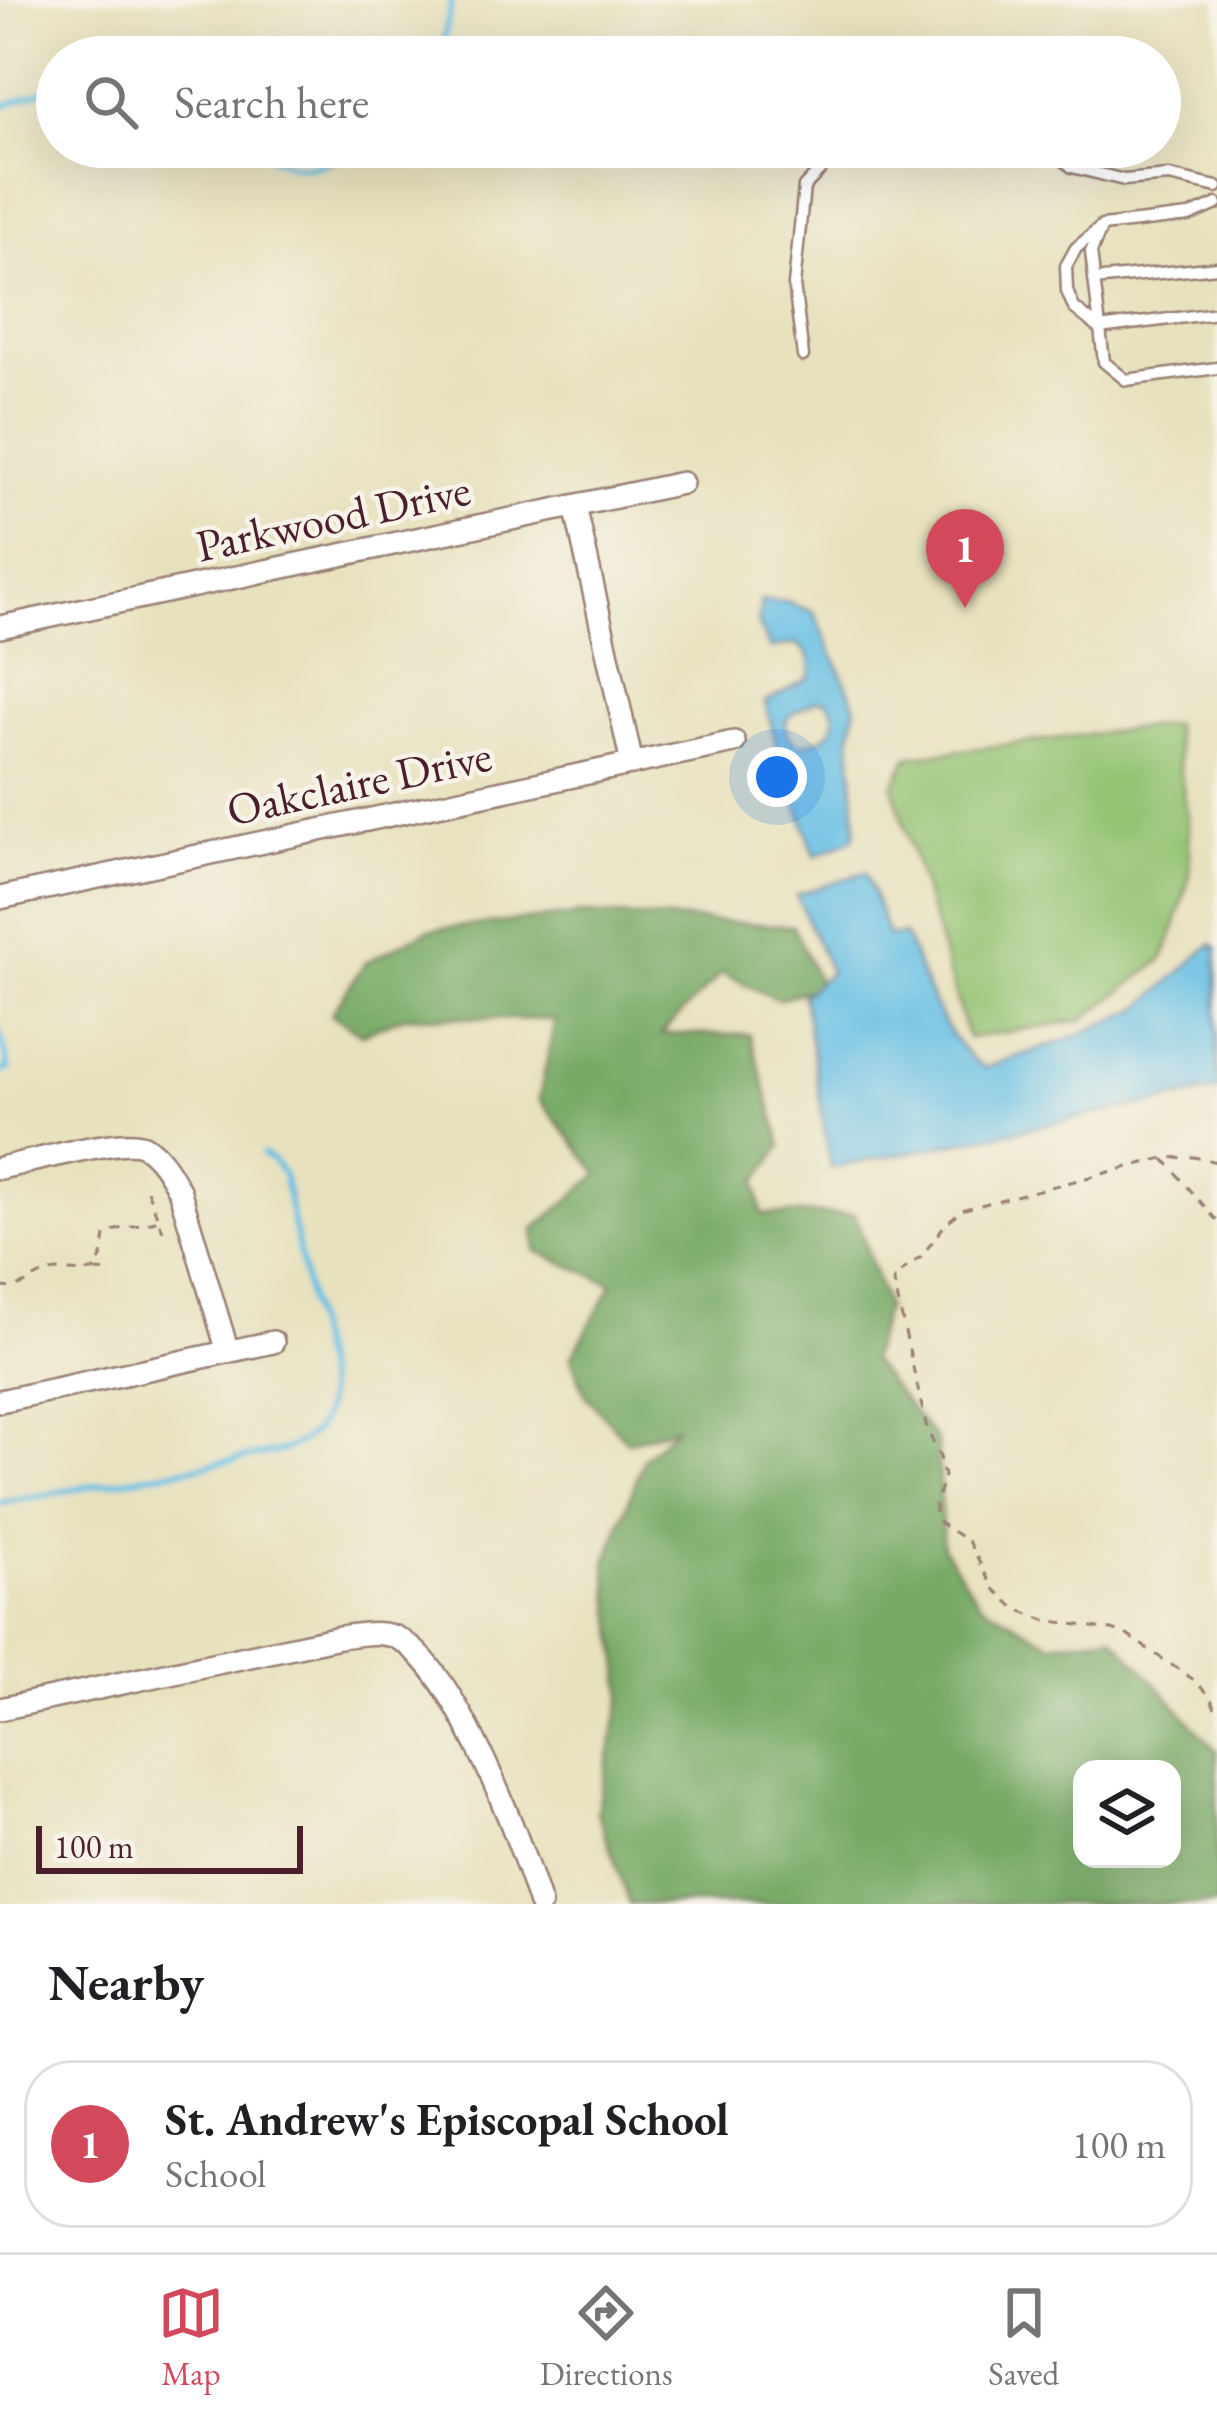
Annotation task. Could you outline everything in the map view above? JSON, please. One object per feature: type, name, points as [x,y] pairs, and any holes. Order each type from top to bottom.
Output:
[{"type":"street","name":"Parkwood Drive","points":[[0,628],[682,483]]},
{"type":"street","points":[[574,506],[632,764]]},
{"type":"street","name":"Oakclaire Drive","points":[[0,898],[734,742]]},
{"type":"street","points":[[0,1168],[123,1143],[146,1147],[180,1192],[228,1352]]},
{"type":"street","points":[[0,1401],[273,1342]]},
{"type":"street","points":[[0,1709],[340,1637],[374,1633],[395,1637],[414,1650],[465,1721],[540,1904]]},
{"type":"lane","points":[[803,356],[794,286],[804,187],[822,168]]},
{"type":"lane","points":[[1076,168],[1124,180],[1169,176],[1217,187]]},
{"type":"lane","points":[[1217,205],[1189,216],[1102,226],[1076,248],[1066,266],[1067,291],[1074,308],[1099,328],[1217,314]]},
{"type":"lane","points":[[1102,226],[1090,253],[1104,362],[1126,380],[1217,368]]},
{"type":"lane","points":[[1094,280],[1217,267]]},
{"type":"path","points":[[1162,1158],[1217,1221]]},
{"type":"path","points":[[1217,1162],[1162,1158],[962,1210],[921,1257],[895,1277],[926,1429],[944,1476],[935,1517],[968,1541],[993,1588],[1016,1609],[1045,1620],[1127,1635],[1194,1679],[1217,1713]]},
{"type":"path","points":[[147,1190],[163,1231]]},
{"type":"path","points":[[93,1271],[102,1256],[105,1235],[160,1219]]},
{"type":"path","points":[[0,1287],[24,1286],[49,1272],[113,1272]]},
{"type":"green space","points":[[1173,724],[1188,820],[1190,875],[1163,959],[1083,1020],[968,1038],[893,786],[908,757]]},
{"type":"green space","points":[[584,914],[793,926],[820,986],[778,1000],[722,973],[661,1034],[750,1035],[782,1146],[756,1183],[762,1214],[855,1214],[886,1307],[870,1360],[937,1441],[943,1548],[980,1603],[1051,1643],[1113,1636],[1217,1751],[1217,1904],[630,1904],[597,1812],[623,1692],[606,1564],[644,1458],[677,1426],[628,1442],[586,1396],[571,1358],[613,1284],[536,1251],[535,1229],[599,1174],[539,1099],[555,1020],[405,1016],[362,1034],[331,1014],[365,963],[428,930]]},
{"type":"water","points":[[761,601],[787,602],[814,612],[856,706],[851,737],[854,838],[815,856],[765,702],[809,678],[810,659],[797,644],[770,648],[758,625]],"holes":[[[817,700],[827,701],[835,717],[824,736],[798,744],[786,734],[786,720],[795,712]]]},
{"type":"water","points":[[866,872],[888,936],[904,934],[946,1026],[985,1068],[1139,1009],[1212,944],[1217,947],[1217,1090],[831,1168],[803,995],[830,972],[796,895]]},
{"type":"waterway","points":[[444,36],[452,0]]},
{"type":"waterway","points":[[0,107],[36,94]]},
{"type":"waterway","points":[[0,1032],[9,1069],[0,1071]]},
{"type":"waterway","points":[[0,1503],[277,1452],[315,1430],[324,1412],[326,1387],[283,1173],[263,1154]]},
{"type":"place","name":"St. Andrew's Episcopal School","points":[[965,608]]}]
